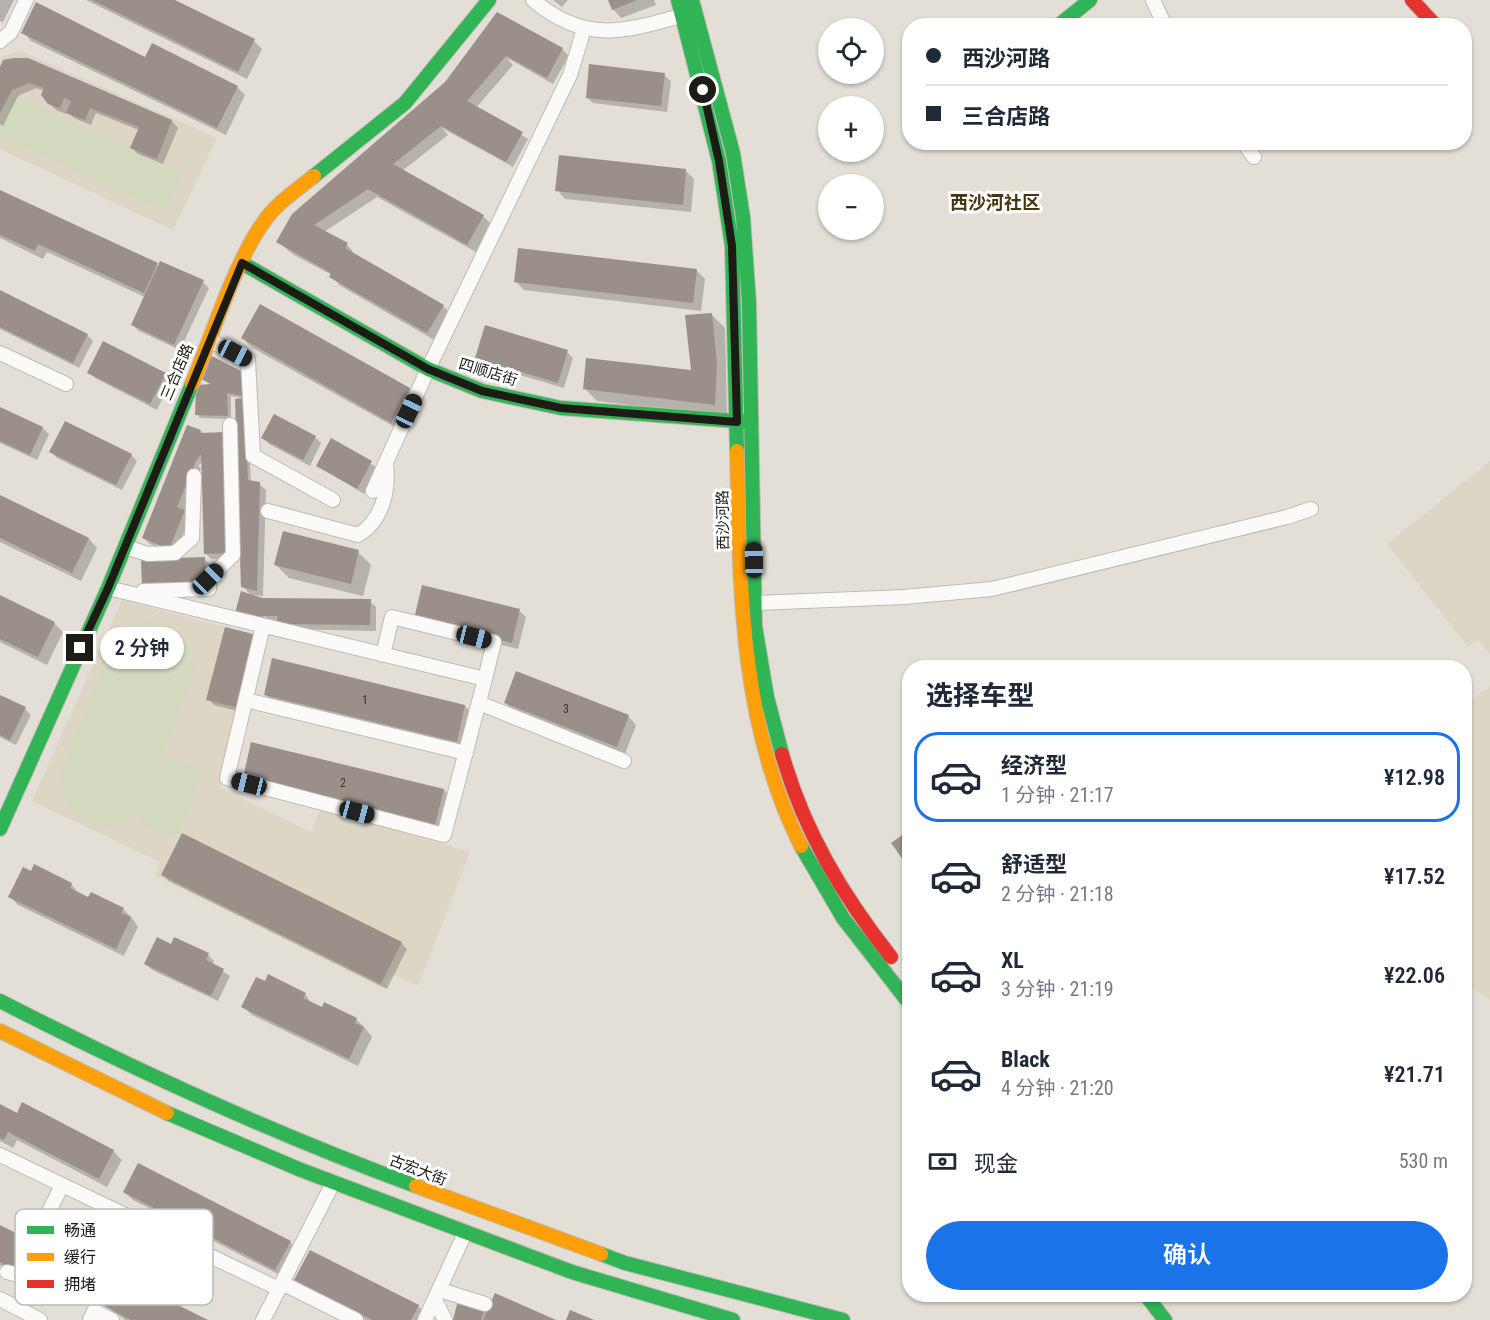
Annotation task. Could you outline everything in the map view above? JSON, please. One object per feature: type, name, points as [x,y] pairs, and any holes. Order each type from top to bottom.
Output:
[{"type":"street","points":[[0,41],[11,32],[26,0]]},
{"type":"street","name":"三合店路","points":[[0,829],[108,588],[209,340],[242,263],[263,222],[284,200],[405,103],[489,0]]},
{"type":"street","points":[[532,0],[548,13],[584,29],[619,32],[684,15]]},
{"type":"street","name":"西沙河路","points":[[678,0],[684,15],[719,161],[732,246],[760,677],[783,759],[813,838],[846,899],[902,972]]},
{"type":"street","name":"西沙河路","points":[[692,0],[701,26],[733,153],[743,218],[749,302],[744,422],[741,613],[746,673],[756,725],[776,789],[802,848],[835,906],[902,994]]},
{"type":"street","points":[[1068,18],[1090,0]]},
{"type":"street","points":[[1153,0],[1161,18]]},
{"type":"street","points":[[1412,0],[1429,18]]},
{"type":"street","points":[[373,491],[428,369],[570,75],[584,29]]},
{"type":"street","points":[[1249,150],[1254,157]]},
{"type":"street","name":"四顺店街","points":[[242,263],[428,369],[482,391],[561,408],[744,422]]},
{"type":"street","points":[[209,340],[248,360],[253,456],[333,500]]},
{"type":"street","points":[[0,352],[66,384]]},
{"type":"street","points":[[143,591],[209,589],[208,579],[232,555],[230,424]]},
{"type":"street","points":[[268,511],[358,535],[367,530],[382,506],[388,482],[386,463]]},
{"type":"street","points":[[125,547],[148,554],[174,553],[192,538],[194,476]]},
{"type":"street","points":[[754,603],[904,597],[992,589],[1287,517],[1311,509]]},
{"type":"street","points":[[108,588],[485,680]]},
{"type":"street","points":[[187,608],[192,590]]},
{"type":"street","points":[[264,626],[227,778],[444,834],[494,642],[392,617],[383,655]]},
{"type":"street","points":[[246,700],[466,753]]},
{"type":"street","points":[[479,703],[624,760]]},
{"type":"street","name":"古宏大街","points":[[0,1001],[98,1052],[347,1161],[625,1263],[843,1320]]},
{"type":"street","points":[[0,1031],[164,1112],[333,1183],[572,1272],[733,1320]]},
{"type":"street","points":[[0,1155],[114,1209]]},
{"type":"street","points":[[268,1318],[281,1286],[333,1183]]},
{"type":"street","points":[[50,1209],[62,1185]]},
{"type":"street","points":[[425,1320],[465,1233]]},
{"type":"street","points":[[213,1255],[356,1320]]},
{"type":"street","points":[[0,1286],[3,1270]]},
{"type":"street","points":[[437,1295],[485,1304]]},
{"type":"street","points":[[437,1295],[445,1320]]},
{"type":"street","points":[[0,1299],[39,1320]]},
{"type":"street","points":[[1138,1302],[1151,1320]]},
{"type":"street","points":[[1151,1302],[1165,1320]]},
{"type":"street","points":[[90,1320],[94,1311],[112,1320]]},
{"type":"shaded area","points":[[21,51],[217,138],[173,230],[0,149],[0,57]]},
{"type":"shaded area","points":[[1490,461],[1490,654],[1478,640],[1468,647],[1387,544]]},
{"type":"shaded area","points":[[122,600],[257,635],[220,788],[311,832],[321,808],[470,852],[418,986],[392,974],[384,989],[155,875],[160,862],[32,801]]},
{"type":"shaded area","points":[[1490,686],[1490,1000],[1472,988],[1472,701]]},
{"type":"green space","points":[[14,95],[183,173],[165,212],[0,136],[0,124]]},
{"type":"green space","points":[[147,620],[167,625],[182,635],[191,651],[195,671],[143,806],[130,819],[117,825],[103,827],[79,816],[70,805],[63,791],[60,774],[115,634],[130,625]]},
{"type":"green space","points":[[165,756],[203,771],[177,839],[139,824]]},
{"type":"building","points":[[92,0],[175,0],[255,39],[238,72]]},
{"type":"building","points":[[608,0],[637,0],[612,10]]},
{"type":"building","points":[[36,2],[145,57],[152,43],[238,86],[217,128],[21,33]]},
{"type":"building","points":[[497,12],[563,48],[547,78],[506,56],[467,101],[523,132],[506,162],[441,126],[393,164],[484,215],[467,245],[368,189],[314,225],[348,243],[345,248],[444,305],[427,333],[329,277],[331,273],[276,242],[292,214],[445,82]]},
{"type":"building","points":[[28,58],[172,120],[157,159],[130,148],[139,127],[90,108],[85,120],[66,113],[71,101],[64,98],[60,108],[48,104],[41,95],[44,88],[29,83],[12,90],[0,113],[0,67],[3,60]]},
{"type":"building","points":[[589,64],[665,73],[661,106],[586,98]]},
{"type":"building","points":[[559,155],[686,169],[683,205],[555,191]]},
{"type":"building","points":[[0,190],[158,263],[144,293],[38,244],[35,251],[0,235]]},
{"type":"building","points":[[518,248],[697,269],[693,303],[514,282]]},
{"type":"building","points":[[160,261],[204,280],[174,345],[131,325]]},
{"type":"building","points":[[0,290],[88,334],[73,363],[0,327]]},
{"type":"building","points":[[260,304],[410,388],[391,423],[241,338]]},
{"type":"building","points":[[712,313],[717,364],[715,405],[583,389],[586,358],[691,370],[685,315]]},
{"type":"building","points":[[485,325],[568,350],[558,383],[475,358]]},
{"type":"building","points":[[103,341],[166,373],[150,404],[87,373]]},
{"type":"building","points":[[210,355],[243,372],[242,396],[227,393],[228,416],[195,415],[196,385],[211,384],[199,378]]},
{"type":"building","points":[[244,398],[248,480],[260,482],[257,591],[241,587],[235,399]]},
{"type":"building","points":[[0,407],[43,427],[30,455],[0,441]]},
{"type":"building","points":[[274,414],[316,436],[303,460],[261,438]]},
{"type":"building","points":[[65,421],[132,454],[116,485],[49,452]]},
{"type":"building","points":[[187,425],[201,430],[200,433],[227,432],[230,553],[204,554],[201,454],[177,507],[185,510],[169,549],[142,538]]},
{"type":"building","points":[[331,438],[372,461],[357,489],[316,466]]},
{"type":"building","points":[[0,495],[89,538],[72,573],[0,538]]},
{"type":"building","points":[[283,531],[359,550],[351,584],[274,565]]},
{"type":"building","points":[[205,557],[206,586],[142,588],[141,559]]},
{"type":"building","points":[[422,585],[520,609],[512,643],[414,619]]},
{"type":"building","points":[[241,591],[262,598],[371,599],[370,625],[277,624],[277,616],[261,616],[260,620],[235,613]]},
{"type":"building","points":[[0,595],[55,622],[38,657],[0,639]]},
{"type":"building","points":[[225,627],[257,635],[239,708],[206,700]]},
{"type":"building","points":[[272,658],[465,705],[457,742],[264,695]]},
{"type":"building","points":[[516,671],[629,715],[617,747],[504,703]]},
{"type":"building","points":[[0,695],[26,707],[10,740],[0,735]]},
{"type":"building","points":[[251,742],[444,789],[435,825],[243,778]]},
{"type":"building","points":[[182,833],[402,942],[381,984],[161,875]]},
{"type":"building","points":[[902,835],[902,858],[891,843]]},
{"type":"building","points":[[34,864],[72,883],[70,888],[88,897],[91,892],[124,908],[121,913],[131,917],[116,949],[8,897],[23,867],[31,871]]},
{"type":"building","points":[[157,937],[171,944],[174,937],[209,953],[206,960],[224,969],[211,996],[144,964]]},
{"type":"building","points":[[268,974],[306,993],[303,998],[322,1007],[324,1002],[357,1018],[355,1023],[364,1027],[349,1059],[241,1007],[256,977],[265,981]]},
{"type":"building","points":[[22,1102],[114,1150],[99,1179],[8,1132],[4,1140],[0,1138],[0,1104],[17,1113]]},
{"type":"building","points":[[138,1163],[291,1241],[275,1270],[213,1238],[213,1209],[156,1209],[123,1192]]},
{"type":"building","points":[[0,1225],[15,1232],[15,1263],[12,1269],[0,1262]]},
{"type":"building","points":[[310,1250],[419,1305],[411,1320],[372,1320],[294,1280]]},
{"type":"building","points":[[495,1293],[556,1320],[483,1320]]},
{"type":"building","points":[[458,1300],[485,1308],[481,1320],[453,1320]]},
{"type":"building","points":[[178,1305],[208,1320],[131,1320],[104,1306]]},
{"type":"building","points":[[570,1310],[594,1320],[566,1320]]},
{"type":"traffic: fast","points":[[314,176],[405,103],[489,0]]},
{"type":"traffic: fast","points":[[678,0],[719,161],[732,246],[737,451]]},
{"type":"traffic: fast","points":[[692,0],[733,153],[743,217],[749,302],[755,626],[767,697],[782,754]]},
{"type":"traffic: fast","points":[[1068,18],[1090,0]]},
{"type":"traffic: fast","points":[[242,263],[428,369],[482,391],[561,408],[751,422]]},
{"type":"traffic: fast","points":[[0,829],[108,588],[192,384]]},
{"type":"traffic: fast","points":[[801,846],[843,918],[902,994]]},
{"type":"traffic: fast","points":[[0,1001],[205,1100],[310,1145],[416,1186]]},
{"type":"traffic: fast","points":[[167,1113],[301,1170],[572,1272],[733,1320]]},
{"type":"traffic: fast","points":[[601,1254],[625,1263],[843,1320]]},
{"type":"traffic: fast","points":[[1151,1302],[1165,1320]]},
{"type":"traffic: slow","points":[[192,384],[233,279],[252,240],[274,210],[314,176]]},
{"type":"traffic: slow","points":[[737,451],[742,603],[754,702],[765,751],[781,799],[801,846]]},
{"type":"traffic: slow","points":[[0,1031],[167,1113]]},
{"type":"traffic: slow","points":[[416,1186],[601,1254]]},
{"type":"traffic: jam","points":[[1412,0],[1429,18]]},
{"type":"traffic: jam","points":[[782,754],[801,809],[826,861],[856,910],[891,957]]},
{"type":"district","name":"西沙河社区","points":[[995,203]]},
{"type":"route","points":[[80,648],[108,588],[178,413],[242,263],[428,369],[482,391],[561,408],[737,422],[732,246],[719,161],[703,90]]}]
